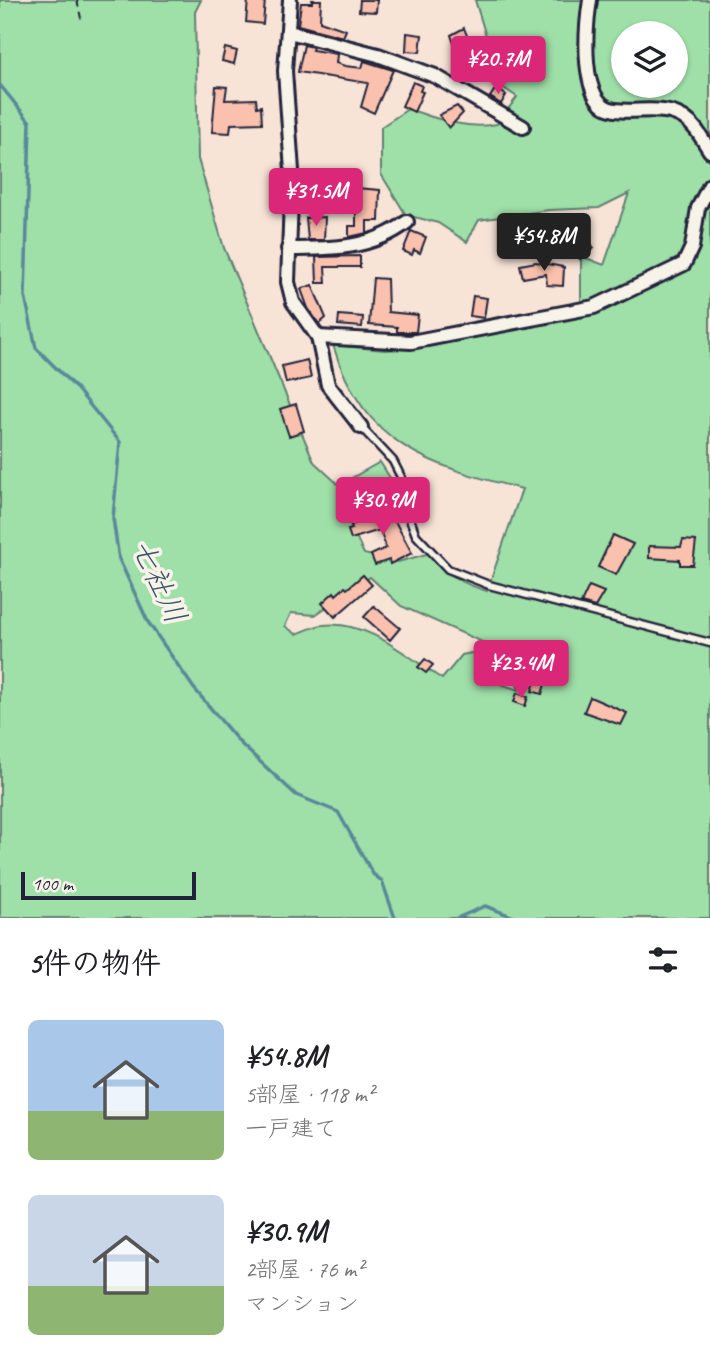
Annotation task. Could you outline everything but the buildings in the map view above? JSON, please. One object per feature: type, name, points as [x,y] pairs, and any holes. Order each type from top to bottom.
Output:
[{"type":"street","points":[[290,0],[285,71],[292,171],[288,282],[293,302],[318,337],[328,385],[361,427]]},
{"type":"street","points":[[590,0],[585,35],[591,85],[596,97],[613,110],[669,111],[684,118],[695,127],[710,151]]},
{"type":"street","points":[[289,32],[378,55],[427,73],[523,127]]},
{"type":"street","points":[[318,337],[411,342],[594,307],[684,264],[692,247],[698,208],[710,185]]},
{"type":"street","points":[[288,249],[345,248],[397,230],[407,222]]},
{"type":"lane","points":[[361,427],[393,460],[401,477],[406,509],[416,535],[449,569],[489,585],[710,643]]},
{"type":"path","points":[[77,0],[82,23]]},
{"type":"green space","points":[[0,0],[201,0],[195,12],[198,159],[224,248],[314,462],[339,485],[380,462],[401,495],[346,515],[364,554],[398,562],[430,553],[441,567],[455,577],[487,591],[522,489],[457,471],[404,446],[382,429],[362,407],[346,379],[333,345],[385,350],[429,347],[571,316],[581,307],[581,256],[604,265],[629,193],[599,208],[549,210],[479,220],[467,242],[438,223],[406,215],[381,174],[381,127],[408,109],[463,125],[497,124],[517,97],[489,78],[504,67],[485,33],[475,0],[710,0],[710,918],[0,918]],"holes":[[[370,577],[401,606],[507,653],[519,690],[488,680],[481,651],[462,655],[442,679],[386,642],[355,628],[323,625],[296,634],[285,626],[291,613],[315,615]]]},
{"type":"waterway","name":"七社川","points":[[0,85],[30,122],[25,296],[36,348],[77,389],[120,442],[113,518],[119,559],[148,622],[193,687],[240,743],[296,795],[338,812],[373,874],[382,881],[395,918]]},
{"type":"waterway","name":"七社川","points":[[457,918],[485,906],[516,918]]}]
